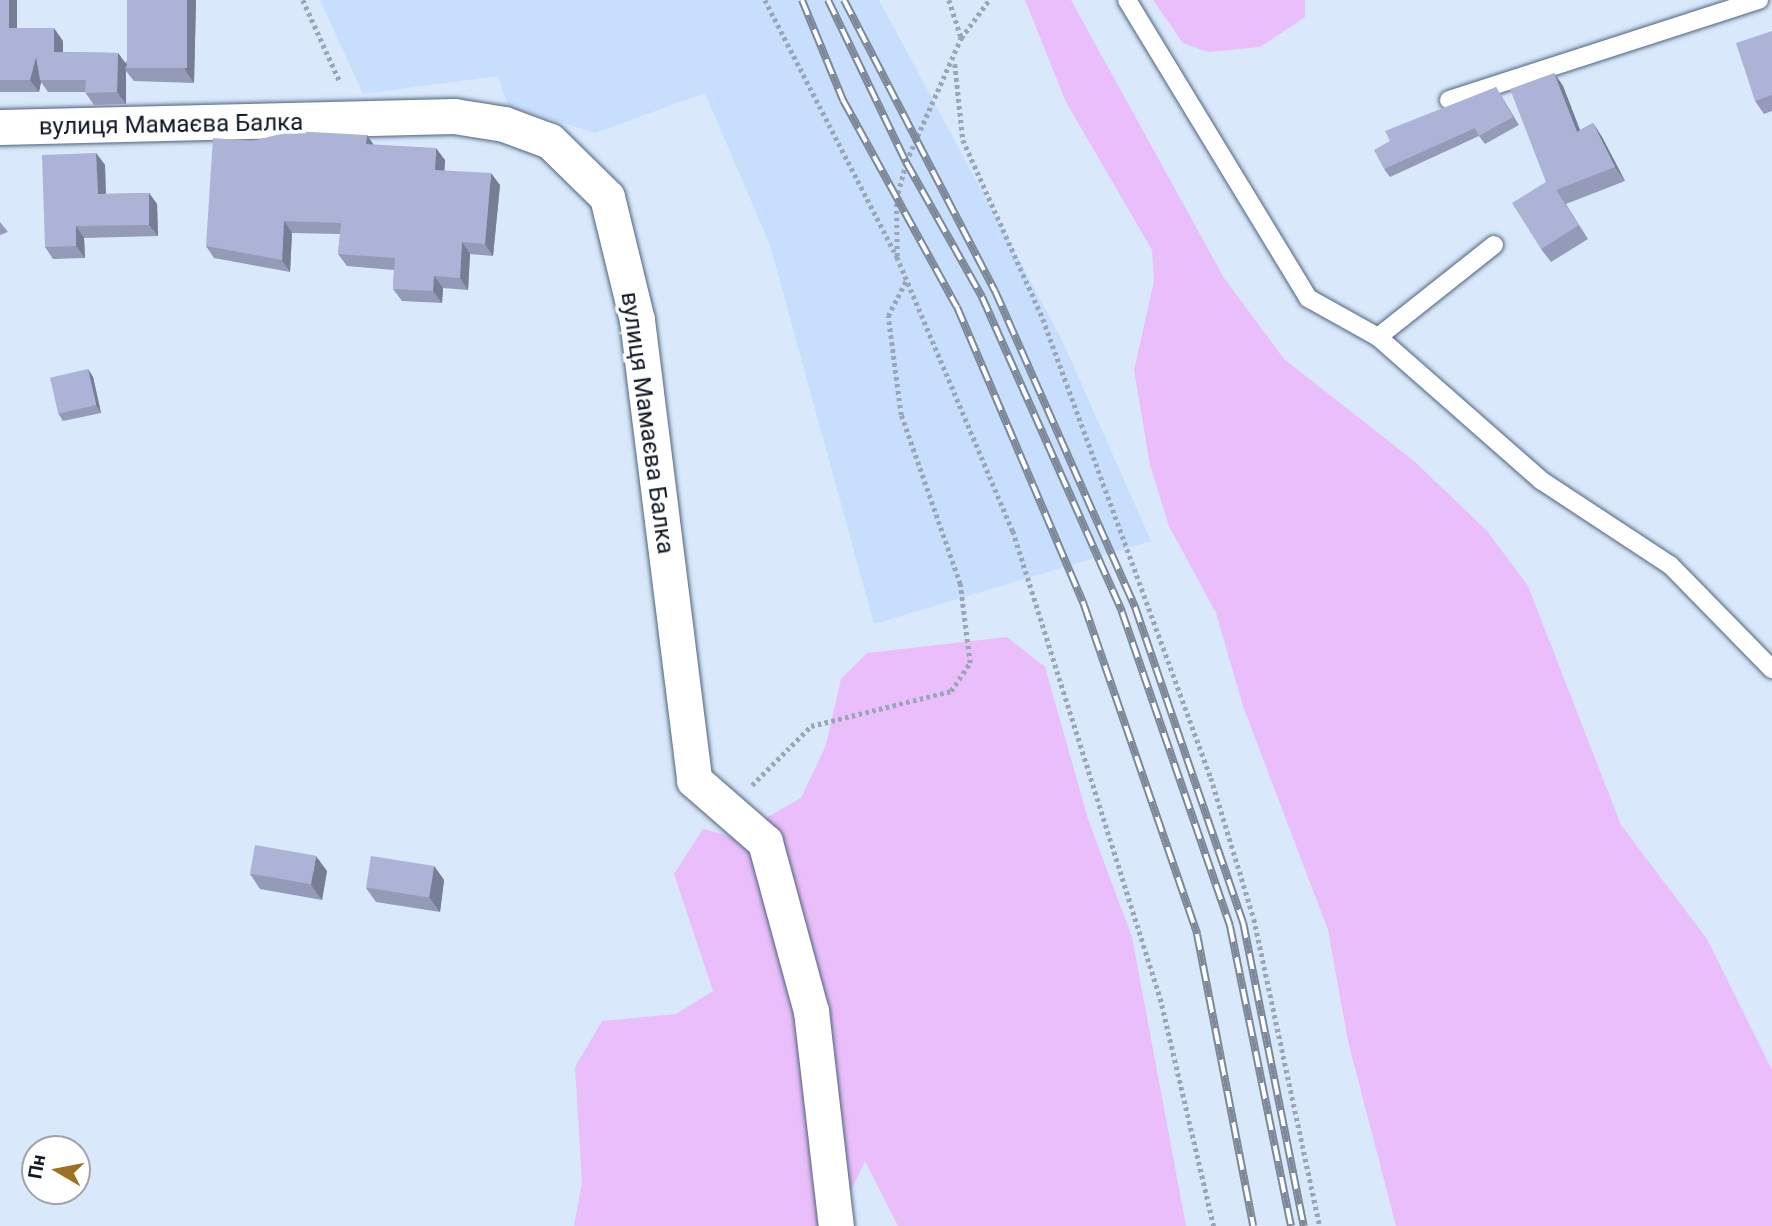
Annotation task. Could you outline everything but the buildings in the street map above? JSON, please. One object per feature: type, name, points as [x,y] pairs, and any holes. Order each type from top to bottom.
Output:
[{"type":"street","name":"вулиця Мамаєва Балка","points":[[0,127],[358,122],[454,116],[504,124],[550,141],[607,197],[637,320],[694,780],[726,808]]},
{"type":"street","points":[[726,808],[765,842],[811,1011],[836,1226]]},
{"type":"lane","points":[[1127,0],[1308,298],[1378,337],[1542,481],[1670,565],[1772,669]]},
{"type":"lane","points":[[1449,100],[1759,0]]},
{"type":"lane","points":[[1378,337],[1493,245]]},
{"type":"path","points":[[303,0],[358,122]]},
{"type":"path","points":[[765,0],[897,257],[1013,531],[1081,736],[1162,1004],[1213,1226]]},
{"type":"path","points":[[949,0],[961,38]]},
{"type":"path","points":[[897,257],[896,200],[906,162],[955,64],[961,38],[989,0]]},
{"type":"path","points":[[955,64],[963,140],[1043,319],[1211,778],[1254,919],[1320,1226]]},
{"type":"path","points":[[726,808],[811,726],[951,691],[970,663],[960,584],[901,415],[888,316],[907,280]]},
{"type":"shaded area","points":[[320,0],[879,0],[1062,340],[1151,541],[874,624],[770,245],[705,93],[595,133],[508,106],[498,76],[363,94]]},
{"type":"shaded area","points":[[1025,0],[1071,0],[1224,278],[1284,359],[1414,461],[1487,531],[1528,586],[1621,825],[1707,939],[1772,1070],[1772,1226],[1396,1226],[1348,1041],[1328,930],[1243,706],[1216,613],[1169,526],[1150,465],[1134,370],[1154,281],[1152,250],[1066,102]]},
{"type":"shaded area","points":[[1153,0],[1305,0],[1305,17],[1260,47],[1208,52],[1183,43]]},
{"type":"shaded area","points":[[1007,637],[1045,667],[1088,819],[1132,937],[1186,1226],[898,1226],[865,1161],[834,1226],[574,1226],[582,1182],[575,1067],[602,1021],[676,1014],[713,991],[674,874],[703,829],[733,837],[801,798],[826,745],[841,679],[867,653]]},
{"type":"railway","points":[[802,0],[843,100],[957,307],[1084,605],[1197,934],[1253,1226]]},
{"type":"railway","points":[[828,0],[906,162],[982,297],[1122,612],[1230,926],[1291,1226]]},
{"type":"railway","points":[[844,0],[995,291],[1135,607],[1243,922],[1304,1226]]}]
